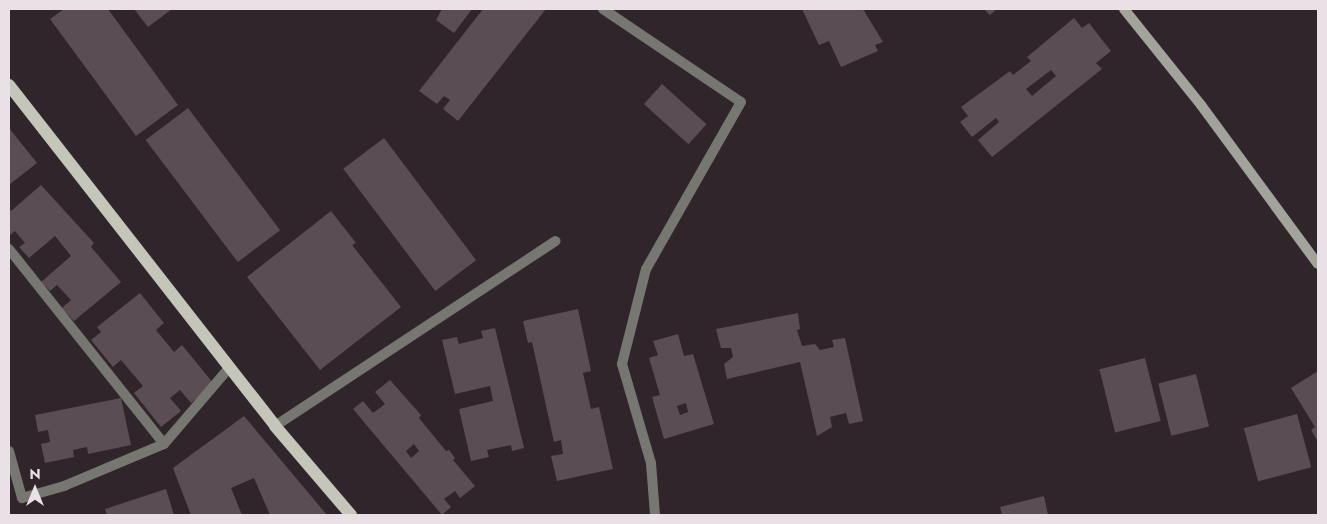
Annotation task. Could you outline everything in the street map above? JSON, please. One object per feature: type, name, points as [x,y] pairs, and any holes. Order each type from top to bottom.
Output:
[{"type":"main road","points":[[9,85],[275,426],[351,515]]},
{"type":"street","points":[[603,9],[741,102],[646,269],[622,364],[652,462],[655,515]]},
{"type":"street","points":[[1124,9],[1201,104],[1318,264]]},
{"type":"street","points":[[275,426],[556,240]]},
{"type":"street","points":[[9,249],[164,444]]},
{"type":"street","points":[[9,451],[22,498],[64,486],[164,444],[229,368]]},
{"type":"building","points":[[64,9],[108,9],[178,105],[136,136],[50,19]]},
{"type":"building","points":[[134,9],[172,9],[148,27]]},
{"type":"building","points":[[442,9],[472,9],[454,33],[436,20]]},
{"type":"building","points":[[483,9],[546,9],[458,121],[443,109],[450,100],[444,96],[437,104],[419,91]]},
{"type":"building","points":[[802,9],[863,9],[883,42],[875,45],[878,51],[841,67],[829,41],[819,45]]},
{"type":"building","points":[[984,9],[997,9],[990,15]]},
{"type":"building","points":[[1074,18],[1082,28],[1089,23],[1111,51],[1096,63],[1102,69],[992,157],[978,140],[999,122],[996,118],[972,137],[960,122],[968,116],[961,107],[1010,71],[1013,75],[1031,61],[1027,57]],"holes":[[[1051,70],[1056,76],[1032,96],[1026,89]]]},
{"type":"building","points":[[662,84],[707,124],[689,144],[644,104]]},
{"type":"building","points":[[188,108],[280,230],[238,262],[146,140]]},
{"type":"building","points":[[9,128],[37,163],[9,185]]},
{"type":"building","points":[[384,138],[476,260],[435,291],[343,169]]},
{"type":"building","points":[[41,185],[94,243],[91,247],[121,282],[74,321],[62,308],[71,300],[57,285],[50,291],[41,282],[71,256],[55,236],[29,258],[19,247],[25,243],[15,231],[9,236],[9,208],[11,211]]},
{"type":"building","points":[[331,211],[356,243],[352,245],[401,307],[320,370],[247,277]]},
{"type":"building","points":[[140,293],[164,323],[156,330],[174,352],[182,345],[214,384],[191,403],[180,390],[170,398],[181,411],[161,427],[134,393],[143,386],[121,360],[113,367],[91,340],[101,332],[97,327]]},
{"type":"building","points":[[578,309],[591,371],[583,373],[591,409],[599,407],[613,469],[557,481],[551,456],[563,454],[561,440],[554,442],[532,342],[528,343],[523,321]]},
{"type":"building","points":[[798,313],[800,329],[797,330],[802,346],[815,344],[820,350],[834,347],[832,340],[845,338],[863,421],[849,424],[846,413],[830,417],[832,427],[817,436],[800,362],[727,379],[724,364],[733,357],[731,348],[721,348],[716,329]]},
{"type":"building","points":[[495,328],[524,448],[512,451],[511,445],[487,450],[489,457],[471,461],[459,409],[493,401],[490,386],[455,394],[442,340],[457,337],[459,344],[483,338],[481,331]]},
{"type":"building","points":[[678,334],[684,356],[693,354],[714,424],[664,439],[652,397],[660,395],[649,358],[658,355],[653,341]],"holes":[[[686,403],[688,412],[680,415],[677,406]]]},
{"type":"building","points":[[1145,358],[1161,421],[1115,432],[1099,369]]},
{"type":"building","points":[[1318,371],[1318,442],[1311,430],[1315,427],[1291,388]]},
{"type":"building","points":[[1196,374],[1209,426],[1171,436],[1158,383]]},
{"type":"building","points":[[390,380],[421,415],[419,418],[446,451],[449,450],[455,458],[453,460],[475,486],[460,498],[455,491],[444,499],[451,507],[442,515],[353,409],[363,401],[373,413],[385,404],[375,392]],"holes":[[[414,444],[419,451],[411,458],[406,451]]]},
{"type":"building","points":[[121,398],[131,445],[88,454],[87,447],[73,450],[74,457],[45,463],[41,444],[50,442],[48,430],[38,432],[35,415]]},
{"type":"building","points":[[1297,414],[1311,467],[1258,481],[1244,428]]},
{"type":"building","points":[[244,416],[327,515],[270,515],[254,478],[231,488],[242,515],[191,515],[173,468]]},
{"type":"building","points":[[166,489],[174,515],[107,515],[105,509]]},
{"type":"building","points":[[1044,496],[1048,515],[1002,515],[1000,507]]}]
